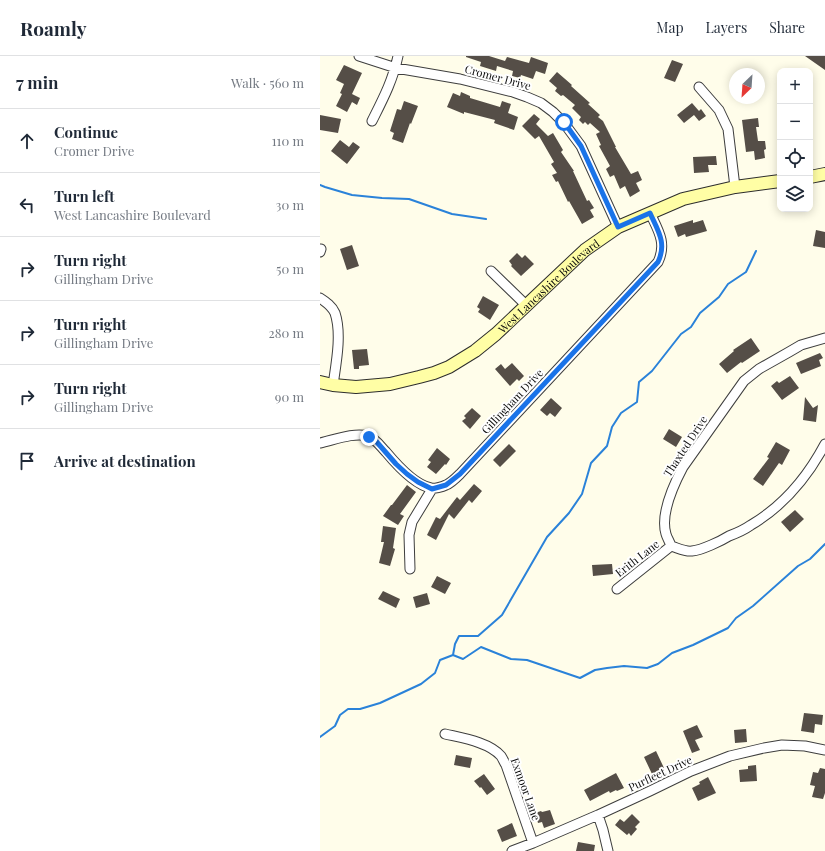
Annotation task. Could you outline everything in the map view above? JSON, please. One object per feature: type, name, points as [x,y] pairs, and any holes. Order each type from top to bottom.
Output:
[{"type":"main road","points":[[813,176],[825,174]]},
{"type":"main road","name":"West Lancashire Boulevard","points":[[320,382],[356,387],[390,384],[419,378],[449,367],[475,351],[496,334],[585,250],[618,227],[684,199],[735,187],[777,181]]},
{"type":"street","name":"Cromer Drive","points":[[360,56],[396,68],[460,79],[512,92],[541,103],[564,122],[581,146],[618,227]]},
{"type":"street","points":[[372,121],[386,95],[396,68],[398,56]]},
{"type":"street","points":[[699,87],[718,110],[728,129],[735,187]]},
{"type":"street","name":"Gillingham Drive","points":[[432,489],[446,485],[460,474],[658,262],[662,255],[661,235],[650,213]]},
{"type":"street","points":[[491,270],[527,306]]},
{"type":"street","points":[[320,298],[331,306],[335,313],[338,326],[338,350],[333,385]]},
{"type":"street","name":"Thaxted Drive","points":[[671,546],[666,534],[665,525],[667,508],[676,479],[732,397],[744,381],[759,369],[801,345],[825,338]]},
{"type":"street","points":[[320,443],[353,435],[369,437],[375,440],[407,474],[418,482],[432,489],[412,522],[409,535],[410,570]]},
{"type":"street","points":[[671,546],[682,550],[692,551],[723,540],[751,526],[788,496],[801,481],[825,444]]},
{"type":"street","name":"Erith Lane","points":[[617,589],[671,546]]},
{"type":"street","name":"Exmoor Lane","points":[[445,734],[478,743],[492,749],[502,757],[533,843]]},
{"type":"street","name":"Purfleet Drive","points":[[512,851],[598,815],[691,771],[730,756],[782,745],[805,746],[825,750]]},
{"type":"street","points":[[598,815],[608,851]]},
{"type":"building","points":[[466,56],[489,56],[505,61],[507,57],[529,63],[531,57],[548,63],[545,74],[536,71],[533,79],[521,75],[520,78],[512,76],[513,71],[497,66],[496,71],[480,66],[481,62]]},
{"type":"building","points":[[805,56],[825,56],[825,70]]},
{"type":"building","points":[[672,60],[683,64],[675,82],[664,78]]},
{"type":"building","points":[[344,65],[362,73],[352,94],[360,98],[357,105],[352,102],[347,112],[336,106],[342,94],[340,93],[344,84],[336,80]]},
{"type":"building","points":[[557,72],[590,103],[588,104],[600,115],[598,117],[603,121],[615,147],[631,174],[638,171],[642,180],[636,183],[640,191],[630,197],[625,186],[620,189],[614,175],[610,177],[606,169],[610,166],[599,146],[601,145],[596,134],[600,132],[590,123],[588,125],[585,122],[583,124],[579,120],[581,117],[572,108],[575,105],[563,95],[561,96],[555,91],[557,88],[549,81]]},
{"type":"building","points":[[461,92],[470,96],[470,98],[500,107],[502,101],[511,104],[508,113],[518,117],[514,130],[494,123],[495,120],[464,112],[464,114],[447,107],[453,93],[460,96]]},
{"type":"building","points":[[404,101],[418,106],[403,143],[392,139],[394,133],[390,131],[397,109],[401,110]]},
{"type":"building","points":[[692,103],[699,111],[701,109],[706,116],[699,121],[694,115],[684,123],[677,115]]},
{"type":"building","points":[[534,114],[540,119],[536,124],[548,136],[553,133],[563,150],[561,152],[574,171],[587,201],[589,200],[594,208],[590,210],[594,217],[582,224],[569,201],[568,202],[558,181],[556,182],[552,175],[557,173],[551,164],[554,162],[539,136],[535,139],[522,126]]},
{"type":"building","points":[[320,115],[341,119],[338,133],[320,130]]},
{"type":"building","points":[[758,118],[759,127],[756,127],[758,141],[765,141],[766,149],[764,150],[765,158],[755,160],[754,151],[746,152],[742,120]]},
{"type":"building","points":[[340,140],[349,147],[353,142],[360,147],[347,164],[331,151]]},
{"type":"building","points":[[716,156],[717,165],[708,165],[709,172],[694,173],[693,157]]},
{"type":"building","points":[[693,220],[693,223],[703,220],[707,231],[686,237],[685,234],[678,237],[674,226]]},
{"type":"building","points":[[816,230],[825,232],[825,248],[813,246]]},
{"type":"building","points":[[352,245],[359,266],[347,270],[340,249]]},
{"type":"building","points":[[517,253],[522,258],[525,255],[534,264],[521,276],[511,266],[512,265],[509,261]]},
{"type":"building","points":[[483,296],[499,305],[490,320],[478,312],[480,309],[477,307]]},
{"type":"building","points":[[751,338],[760,351],[742,363],[741,362],[727,373],[719,364],[734,351],[733,350]]},
{"type":"building","points":[[367,349],[369,365],[359,366],[359,369],[354,369],[352,350]]},
{"type":"building","points":[[820,353],[823,358],[819,360],[821,366],[801,374],[796,363]]},
{"type":"building","points":[[512,363],[524,376],[519,381],[517,379],[510,386],[495,369],[501,364],[505,369]]},
{"type":"building","points":[[790,376],[799,388],[782,400],[771,386],[777,381],[779,383]]},
{"type":"building","points":[[805,397],[813,408],[818,405],[816,422],[803,420]]},
{"type":"building","points":[[551,398],[562,408],[555,417],[550,413],[547,416],[540,410]]},
{"type":"building","points":[[472,408],[481,416],[470,429],[462,421],[466,418],[464,416]]},
{"type":"building","points":[[669,429],[682,437],[676,447],[663,439]]},
{"type":"building","points":[[776,442],[790,450],[782,465],[779,463],[763,486],[753,479],[769,458],[767,457]]},
{"type":"building","points":[[509,444],[516,451],[500,467],[493,460]]},
{"type":"building","points":[[437,448],[450,459],[436,474],[427,467],[431,462],[428,460]]},
{"type":"building","points":[[474,484],[482,491],[472,503],[469,500],[454,519],[449,514],[436,540],[427,535],[436,517],[440,519],[457,497],[460,500]]},
{"type":"building","points":[[407,485],[416,492],[400,514],[404,516],[398,525],[383,516]]},
{"type":"building","points":[[795,510],[804,519],[790,532],[781,522]]},
{"type":"building","points":[[383,526],[396,528],[393,548],[395,549],[390,566],[379,563],[384,542],[381,542]]},
{"type":"building","points":[[612,564],[613,574],[593,576],[592,565]]},
{"type":"building","points":[[437,576],[451,583],[445,594],[431,587]]},
{"type":"building","points":[[383,591],[400,599],[396,608],[378,599]]},
{"type":"building","points":[[427,593],[430,604],[416,608],[413,597]]},
{"type":"building","points":[[804,713],[823,715],[822,725],[815,724],[814,733],[801,731]]},
{"type":"building","points":[[697,725],[703,737],[695,740],[700,750],[692,753],[683,731]]},
{"type":"building","points":[[746,729],[747,742],[735,743],[734,730]]},
{"type":"building","points":[[656,751],[664,768],[652,774],[644,757]]},
{"type":"building","points":[[456,755],[472,758],[470,768],[454,765]]},
{"type":"building","points":[[756,765],[757,781],[740,782],[739,770],[748,769],[748,766]]},
{"type":"building","points":[[820,768],[825,769],[825,793],[823,799],[812,797],[815,786],[810,785],[813,772],[818,773]]},
{"type":"building","points":[[616,773],[624,788],[610,793],[609,791],[590,801],[584,790]]},
{"type":"building","points":[[484,774],[495,789],[487,795],[474,781]]},
{"type":"building","points":[[708,777],[716,793],[698,801],[692,788],[700,784],[699,782]]},
{"type":"building","points":[[550,810],[555,824],[544,828],[542,822],[538,823],[535,813]]},
{"type":"building","points":[[632,814],[640,822],[635,827],[637,829],[631,836],[629,833],[627,835],[615,825],[620,819],[624,822]]},
{"type":"building","points":[[512,823],[517,836],[502,842],[497,830]]},
{"type":"building","points":[[578,842],[595,845],[594,851],[576,851]]},
{"type":"waterway","points":[[320,185],[352,195],[409,199],[452,214],[486,219]]},
{"type":"waterway","points":[[320,737],[335,726],[340,715],[348,709],[360,709],[380,703],[421,684],[435,673],[440,660],[453,655],[455,644],[459,636],[478,636],[502,615],[547,537],[569,513],[582,494],[591,463],[607,446],[612,427],[621,413],[637,402],[639,382],[652,371],[681,334],[691,327],[700,313],[719,297],[728,284],[746,272],[756,251]]},
{"type":"waterway","points":[[453,655],[463,659],[481,647],[511,659],[527,660],[580,678],[595,670],[607,668],[624,666],[647,668],[658,664],[672,653],[693,645],[728,628],[736,618],[753,606],[798,566],[810,559],[825,544]]},
{"type":"route","points":[[369,437],[375,440],[396,464],[418,482],[432,489],[446,485],[460,474],[658,262],[662,255],[661,235],[650,213],[618,227],[581,146],[564,122]]}]
